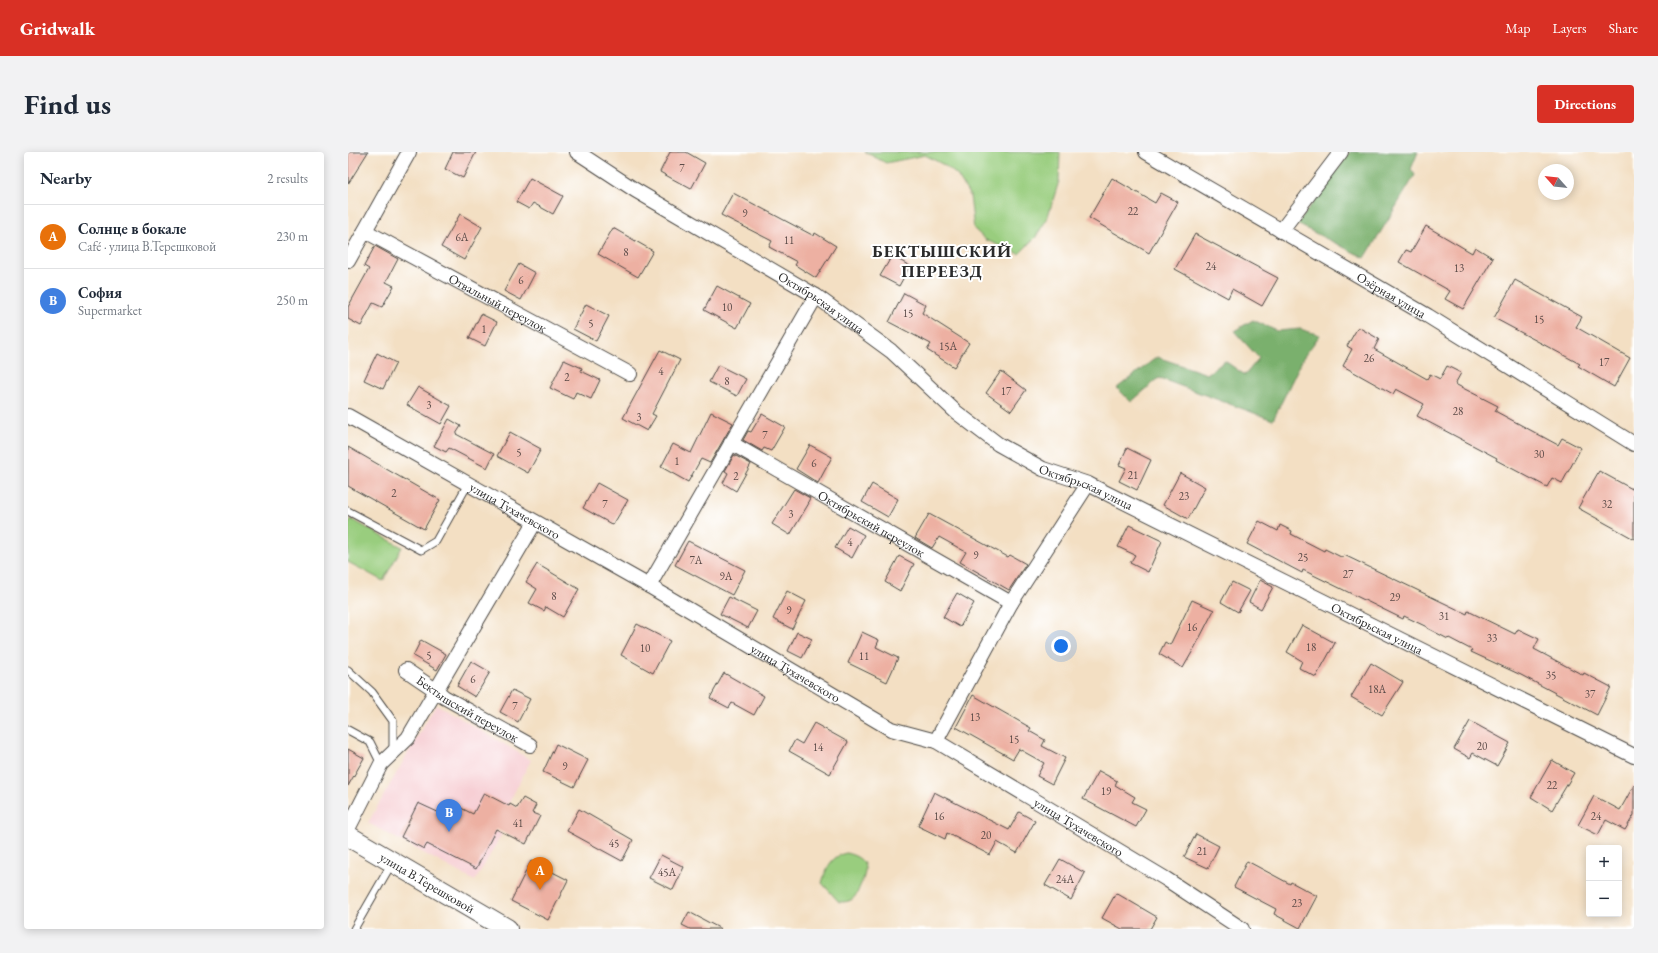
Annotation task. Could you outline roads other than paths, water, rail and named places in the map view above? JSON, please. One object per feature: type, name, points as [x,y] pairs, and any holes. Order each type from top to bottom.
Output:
[{"type":"main road","name":"улица В.Терешковой","points":[[348,836],[507,929]]},
{"type":"street","points":[[348,261],[409,152]]},
{"type":"street","name":"Октябрьская улица","points":[[577,152],[635,190],[816,296],[891,351],[956,412],[998,444],[1043,469],[1088,484],[1634,756]]},
{"type":"street","name":"Озёрная улица","points":[[1146,152],[1428,316],[1634,444]]},
{"type":"street","points":[[1281,231],[1341,152]]},
{"type":"street","name":"Отвальный переулок","points":[[365,231],[630,374]]},
{"type":"street","points":[[648,586],[816,296]]},
{"type":"street","name":"улица Тухачевского","points":[[348,416],[648,586],[891,729],[936,741],[1166,880],[1242,929]]},
{"type":"street","name":"Октябрьский переулок","points":[[731,443],[1011,603]]},
{"type":"street","points":[[936,741],[1011,603],[1088,484]]},
{"type":"street","points":[[348,829],[381,764],[408,738],[535,522]]},
{"type":"street","name":"Бектышский переулок","points":[[406,670],[437,690],[444,697],[530,745]]},
{"type":"lane","points":[[348,511],[421,550],[436,541],[468,484]]},
{"type":"lane","points":[[348,670],[372,692],[393,721],[392,752]]},
{"type":"lane","points":[[348,730],[370,742],[381,764]]},
{"type":"lane","points":[[354,929],[392,862]]},
{"type":"place","name":"София","points":[[449,832]]},
{"type":"place","name":"Солнце в бокале","points":[[540,890]]},
{"type":"district","name":"БЕКТЫШСКИЙ ПЕРЕЕЗД","points":[[942,261]]}]
